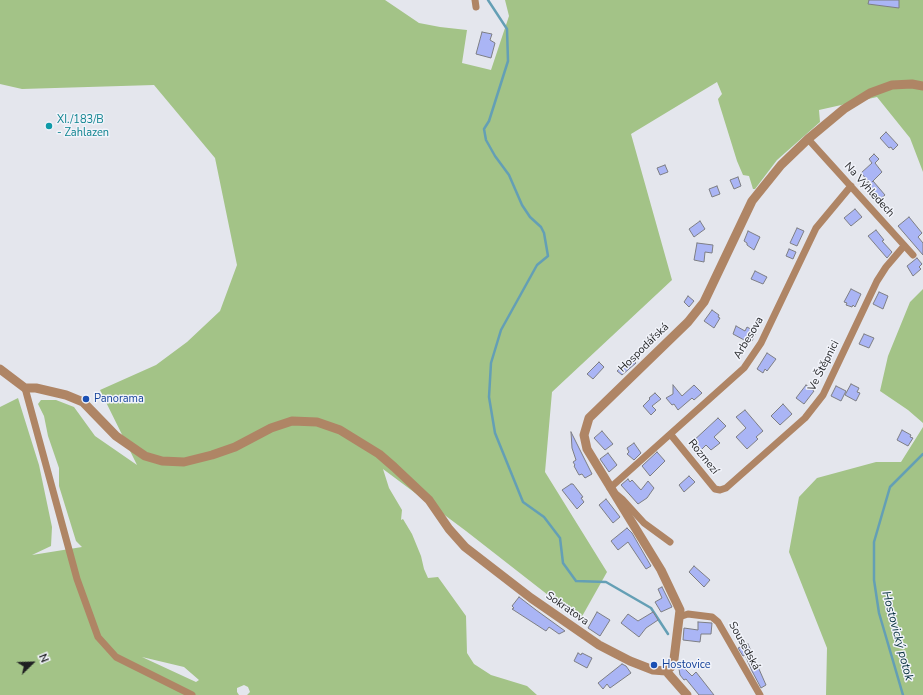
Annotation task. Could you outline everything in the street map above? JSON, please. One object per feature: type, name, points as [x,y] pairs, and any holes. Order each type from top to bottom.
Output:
[{"type":"street","name":"Hospodářská","points":[[666,671],[671,666],[674,659],[680,610],[660,570],[637,530],[587,449],[584,435],[589,418],[688,322],[704,302],[752,201],[781,165],[808,139],[844,109],[870,93],[892,85],[912,84],[923,86]]},
{"type":"street","name":"Na Výhledech","points":[[808,139],[913,255]]},
{"type":"street","name":"Arbesova","points":[[611,490],[744,368],[762,343],[816,228],[851,186]]},
{"type":"street","name":"Ve Štěpnici","points":[[720,490],[726,488],[805,418],[823,395],[877,281],[886,267],[904,246]]},
{"type":"street","points":[[0,369],[25,388],[77,579],[98,637],[116,657],[192,695]]},
{"type":"street","name":"Sokratova","points":[[25,388],[36,388],[66,394],[84,402],[116,436],[145,456],[162,461],[184,462],[212,455],[236,447],[271,428],[292,421],[317,422],[340,430],[379,454],[394,467],[428,500],[449,529],[465,547],[530,598],[599,645],[636,664],[653,670],[666,671]]},
{"type":"street","name":"Rozmezí","points":[[671,435],[715,489],[720,490]]},
{"type":"street","points":[[611,490],[623,500],[644,523],[670,542]]},
{"type":"street","name":"Sousedská","points":[[679,617],[688,614],[712,617],[718,622],[760,695]]},
{"type":"street","points":[[666,671],[687,695]]},
{"type":"green space","points":[[0,0],[385,0],[419,23],[467,30],[462,63],[491,70],[509,16],[505,0],[923,0],[923,172],[910,138],[877,97],[819,110],[820,122],[777,160],[755,189],[753,189],[749,176],[743,175],[737,161],[719,103],[718,99],[722,94],[717,82],[631,134],[672,280],[552,392],[545,472],[607,572],[580,620],[466,531],[383,469],[389,488],[402,510],[401,520],[403,519],[412,534],[428,578],[438,577],[466,616],[467,653],[474,664],[491,675],[527,686],[537,695],[247,695],[250,692],[248,687],[244,685],[237,688],[239,695],[0,695],[0,407],[18,398],[39,465],[52,527],[51,546],[32,555],[82,547],[76,541],[59,486],[59,468],[48,436],[44,416],[38,404],[41,400],[56,400],[74,407],[95,436],[137,465],[100,390],[156,365],[187,342],[220,311],[237,265],[215,158],[154,85],[22,89],[0,84]],"holes":[[[142,657],[184,667],[199,680],[196,682]]]},
{"type":"green space","points":[[923,289],[923,423],[908,410],[880,391],[888,356],[910,302]]},
{"type":"green space","points":[[923,427],[923,695],[826,695],[827,648],[789,552],[799,497],[817,478],[876,462],[901,462]]},
{"type":"building","points":[[869,0],[899,0],[899,8],[868,4]]},
{"type":"building","points":[[482,32],[492,34],[490,40],[495,43],[491,58],[476,54]]},
{"type":"building","points":[[886,132],[898,145],[893,150],[891,147],[889,148],[880,138]]},
{"type":"building","points":[[874,154],[879,159],[875,163],[882,172],[873,181],[885,195],[879,200],[874,194],[872,196],[865,187],[870,183],[861,173],[872,163],[869,159]]},
{"type":"building","points":[[665,165],[668,172],[660,175],[657,168]]},
{"type":"building","points":[[738,177],[741,186],[734,189],[730,180]]},
{"type":"building","points":[[717,186],[720,194],[712,197],[709,189]]},
{"type":"building","points":[[855,209],[862,217],[851,226],[844,218]]},
{"type":"building","points":[[909,217],[922,233],[918,237],[923,243],[923,255],[898,226]]},
{"type":"building","points":[[700,221],[705,229],[694,237],[689,229]]},
{"type":"building","points":[[797,228],[804,231],[797,246],[790,243]]},
{"type":"building","points":[[876,230],[884,240],[882,241],[892,252],[887,258],[868,236]]},
{"type":"building","points":[[748,231],[760,237],[754,250],[744,241]]},
{"type":"building","points":[[697,243],[713,245],[712,253],[705,252],[704,262],[694,260]]},
{"type":"building","points":[[789,249],[796,252],[793,259],[786,256]]},
{"type":"building","points":[[917,258],[922,264],[919,267],[921,269],[913,276],[907,266]]},
{"type":"building","points":[[755,271],[767,277],[763,284],[751,279]]},
{"type":"building","points":[[851,289],[861,294],[855,307],[853,305],[852,307],[846,305],[847,303],[844,302]]},
{"type":"building","points":[[879,292],[888,296],[883,309],[873,304]]},
{"type":"building","points":[[688,296],[694,301],[689,307],[684,302]]},
{"type":"building","points":[[712,310],[719,315],[718,317],[720,318],[714,328],[704,321]]},
{"type":"building","points":[[736,326],[745,331],[747,327],[756,332],[752,341],[747,339],[746,341],[733,334]]},
{"type":"building","points":[[864,334],[874,338],[869,348],[859,344]]},
{"type":"building","points":[[767,353],[776,359],[767,371],[765,369],[763,373],[757,369]]},
{"type":"building","points":[[631,358],[636,363],[622,375],[617,371]]},
{"type":"building","points":[[599,362],[604,367],[593,379],[587,374]]},
{"type":"building","points":[[851,384],[859,388],[857,392],[860,393],[856,401],[845,395]]},
{"type":"building","points":[[673,385],[682,396],[694,385],[702,393],[694,400],[692,398],[678,410],[674,404],[672,405],[666,398],[673,394]]},
{"type":"building","points":[[806,385],[814,391],[804,404],[796,398]]},
{"type":"building","points":[[836,386],[846,391],[841,401],[831,396]]},
{"type":"building","points":[[655,393],[661,399],[652,406],[656,410],[651,415],[643,406]]},
{"type":"building","points":[[783,404],[792,414],[780,425],[771,416]]},
{"type":"building","points":[[745,410],[763,431],[756,437],[758,439],[747,449],[736,437],[746,428],[736,417]]},
{"type":"building","points":[[718,418],[726,426],[714,437],[720,443],[711,450],[706,445],[699,452],[691,443]]},
{"type":"building","points":[[902,430],[911,435],[910,437],[913,438],[908,446],[897,440]]},
{"type":"building","points":[[602,431],[613,444],[605,450],[594,438]]},
{"type":"building","points":[[571,432],[592,474],[585,478],[582,474],[579,475],[574,466],[575,465],[573,462],[576,460],[572,448]]},
{"type":"building","points":[[634,443],[641,453],[634,460],[627,454],[629,452],[627,448]]},
{"type":"building","points":[[657,452],[665,461],[650,476],[642,466]]},
{"type":"building","points":[[608,453],[617,465],[609,472],[600,459]]},
{"type":"building","points":[[689,476],[695,482],[684,492],[679,485]]},
{"type":"building","points":[[628,479],[630,482],[632,480],[641,490],[648,481],[654,488],[647,498],[638,504],[621,485]]},
{"type":"building","points":[[573,484],[583,497],[581,498],[584,502],[577,509],[562,490]]},
{"type":"building","points":[[606,499],[620,517],[613,523],[599,505]]},
{"type":"building","points":[[627,528],[632,533],[651,566],[646,569],[628,542],[618,550],[611,541]]},
{"type":"building","points":[[694,566],[710,580],[704,587],[689,572]]},
{"type":"building","points":[[662,587],[672,607],[661,612],[655,602],[662,598],[658,589]]},
{"type":"building","points":[[519,597],[565,631],[559,634],[549,627],[546,631],[512,609],[514,608],[512,606]]},
{"type":"building","points":[[597,612],[610,620],[600,636],[588,628]]},
{"type":"building","points":[[653,612],[658,620],[646,628],[639,637],[621,623],[628,614],[638,621]]},
{"type":"building","points":[[698,622],[712,623],[711,634],[701,634],[700,642],[683,640],[684,628],[698,630]]},
{"type":"building","points":[[748,644],[766,685],[761,688],[745,655],[743,656],[738,648]]},
{"type":"building","points":[[578,653],[581,655],[582,653],[592,658],[587,668],[574,661]]},
{"type":"building","points":[[622,664],[626,666],[631,673],[610,688],[607,684],[603,689],[598,683]]},
{"type":"building","points":[[682,666],[692,676],[696,672],[714,695],[699,695],[686,679],[684,680],[680,675],[679,669]]},
{"type":"waterway","points":[[488,0],[507,29],[508,61],[489,121],[484,129],[486,140],[495,156],[509,175],[522,205],[530,217],[541,227],[544,233],[548,256],[537,265],[501,330],[491,363],[489,397],[495,433],[523,502],[544,517],[560,538],[563,563],[576,581],[606,582],[651,608],[668,634]]},
{"type":"waterway","name":"Hostovický potok","points":[[903,695],[879,613],[874,580],[874,542],[890,487],[923,454]]},
{"type":"place","name":"XI./183/B - Zahlazen","points":[[49,126]]},
{"type":"place","name":"Panorama","points":[[86,399]]},
{"type":"place","name":"Hostovice","points":[[654,665]]}]
